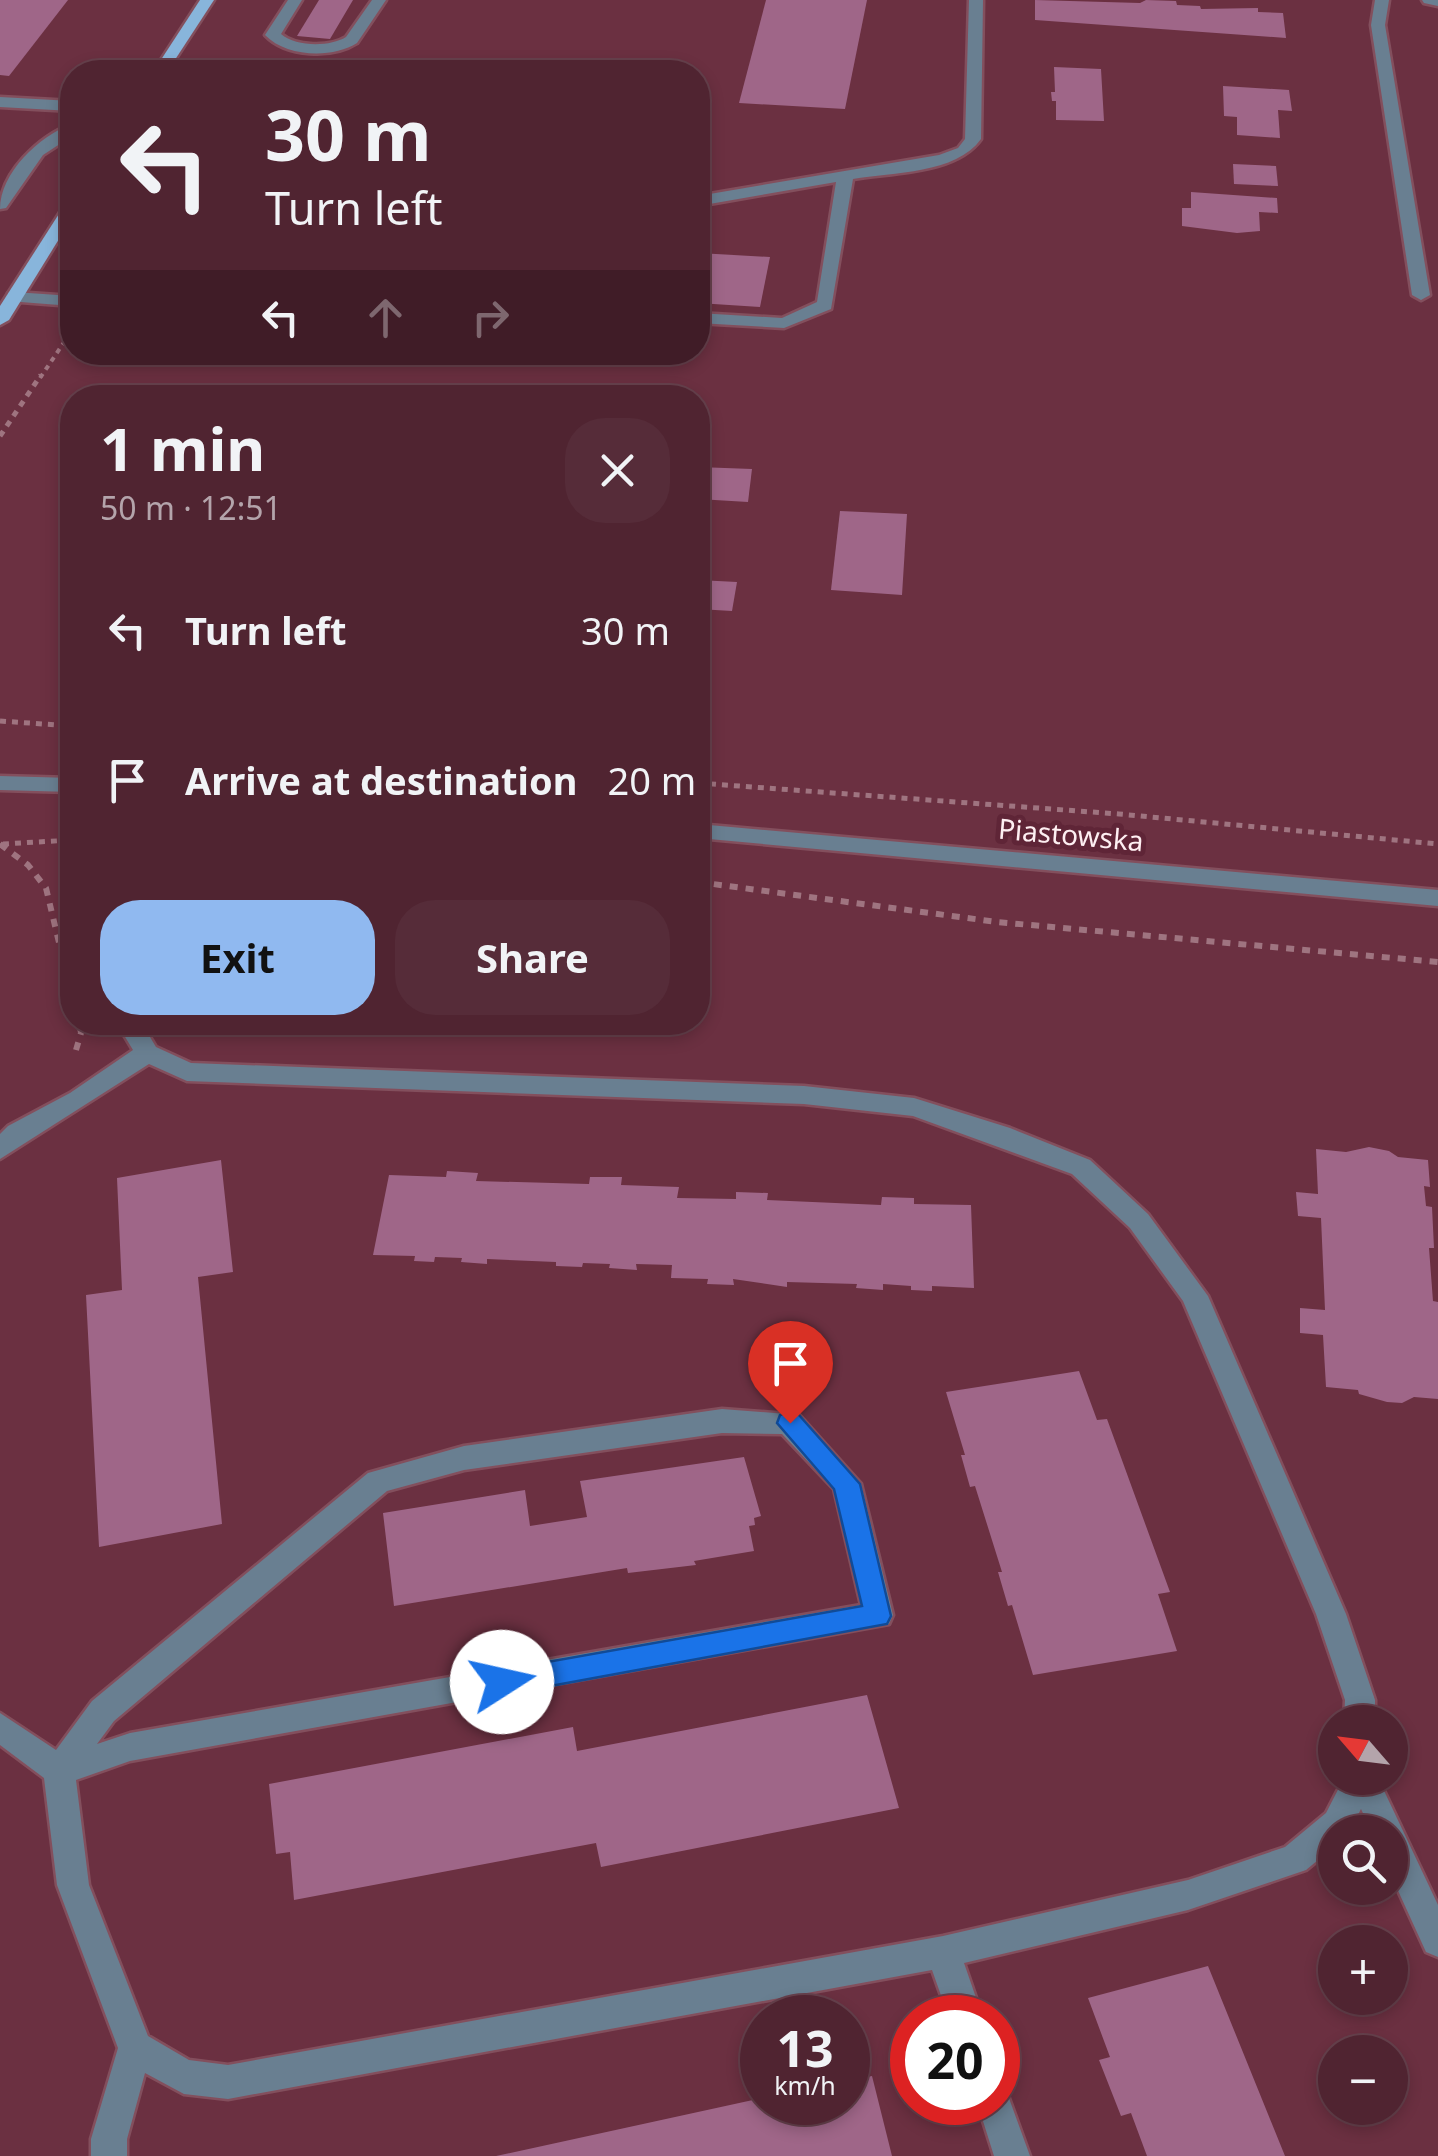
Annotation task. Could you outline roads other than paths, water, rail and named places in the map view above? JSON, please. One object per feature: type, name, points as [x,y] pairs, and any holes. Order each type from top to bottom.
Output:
[{"type":"main road","points":[[168,60],[207,0]]},
{"type":"main road","points":[[0,320],[60,225]]},
{"type":"street","points":[[296,0],[273,35],[284,46],[334,48],[357,39],[379,0]]},
{"type":"street","points":[[710,199],[942,159],[964,151],[973,138],[976,0]]},
{"type":"street","points":[[1382,0],[1378,25],[1421,295]]},
{"type":"street","points":[[1429,0],[1438,2]]},
{"type":"street","points":[[0,102],[60,105]]},
{"type":"street","points":[[0,204],[38,152],[60,136]]},
{"type":"street","points":[[710,319],[784,323],[825,305],[846,174]]},
{"type":"street","points":[[14,297],[60,299]]},
{"type":"street","points":[[0,783],[60,785]]},
{"type":"street","name":"Piastowska","points":[[710,833],[1438,898]]},
{"type":"street","points":[[136,1035],[146,1053],[187,1072],[804,1095],[914,1107],[1080,1167],[1139,1221],[1194,1296],[1331,1614],[1360,1705]]},
{"type":"street","points":[[0,1150],[17,1133],[79,1099],[146,1053]]},
{"type":"street","points":[[59,1770],[130,1747],[878,1616],[846,1484],[790,1423],[722,1421],[464,1458],[378,1482],[103,1711],[59,1770],[73,1885],[136,2048],[109,2139],[109,2156]]},
{"type":"street","points":[[0,1727],[59,1770]]},
{"type":"street","points":[[136,2048],[184,2077],[228,2082],[944,1952],[1188,1895],[1295,1859],[1337,1824],[1352,1795]]},
{"type":"street","points":[[1408,1876],[1438,1941]]},
{"type":"street","points":[[944,1952],[958,1995]]},
{"type":"street","points":[[1002,2125],[1012,2156]]}]
